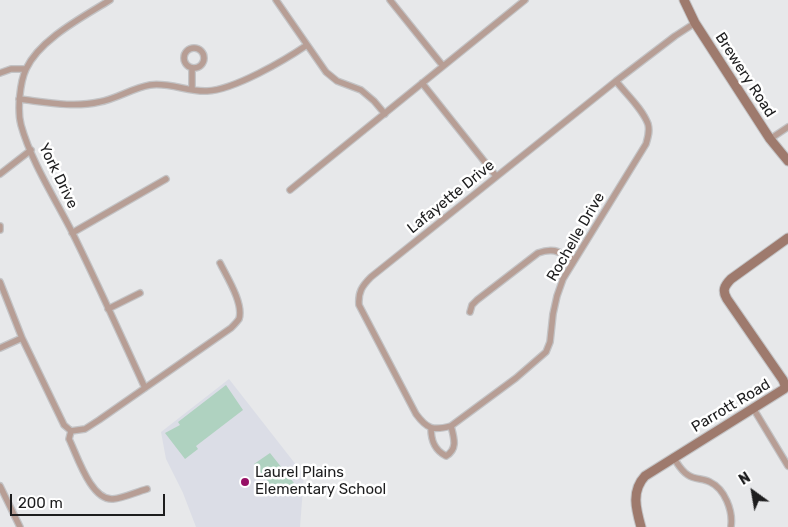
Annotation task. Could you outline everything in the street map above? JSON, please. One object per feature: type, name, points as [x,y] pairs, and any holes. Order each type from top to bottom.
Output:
[{"type":"street","name":"York Drive","points":[[110,0],[66,28],[40,49],[26,69],[19,99],[20,123],[31,150],[145,388]]},
{"type":"street","points":[[276,0],[326,72],[337,80],[361,90],[374,100],[385,114]]},
{"type":"street","points":[[390,0],[443,66]]},
{"type":"street","points":[[290,190],[525,0]]},
{"type":"street","name":"Brewery Road","points":[[684,0],[696,23],[770,140],[788,162]]},
{"type":"street","name":"Lafayette Drive","points":[[431,428],[423,424],[416,414],[359,305],[358,296],[361,287],[496,176],[616,81],[675,36],[696,23]]},
{"type":"street","points":[[19,99],[74,105],[99,102],[152,84],[206,92],[222,89],[282,62],[308,45]]},
{"type":"street","points":[[192,68],[192,89]]},
{"type":"street","points":[[0,73],[11,69],[26,69]]},
{"type":"street","name":"Rochelle Drive","points":[[431,428],[441,429],[451,426],[516,378],[546,352],[550,342],[552,314],[563,278],[646,144],[649,134],[648,124],[641,112],[616,81]]},
{"type":"street","points":[[422,83],[496,176]]},
{"type":"street","points":[[770,140],[788,126]]},
{"type":"street","points":[[0,174],[31,150]]},
{"type":"street","points":[[72,233],[166,179]]},
{"type":"street","name":"Parrott Road","points":[[641,527],[635,503],[636,492],[639,484],[649,472],[784,388],[785,384],[727,299],[724,289],[731,279],[788,238]]},
{"type":"street","points":[[470,312],[472,305],[477,300],[538,253],[550,249],[574,260]]},
{"type":"street","points":[[70,431],[85,429],[92,425],[231,328],[238,320],[240,310],[236,296],[220,263]]},
{"type":"street","points":[[0,282],[22,338],[64,425],[70,431]]},
{"type":"street","points":[[108,309],[140,293]]},
{"type":"street","points":[[0,348],[22,338]]},
{"type":"street","points":[[753,408],[788,466]]},
{"type":"street","points":[[431,428],[434,445],[439,452],[446,456],[452,453],[454,447],[451,426]]},
{"type":"street","points":[[70,431],[69,439],[96,493],[104,498],[113,499],[147,489]]},
{"type":"street","points":[[674,457],[682,471],[694,478],[708,481],[718,488],[730,510],[731,526]]},
{"type":"street","points":[[0,486],[20,527]]},
{"type":"shaded area","points":[[229,379],[304,475],[300,527],[196,527],[183,493],[166,459],[161,432]]},
{"type":"green space","points":[[226,385],[243,410],[196,446],[198,449],[185,459],[165,433],[180,425],[178,422]]},
{"type":"green space","points":[[270,453],[294,483],[278,494],[254,464]]},
{"type":"place","name":"Laurel Plains Elementary School","points":[[245,482]]}]
